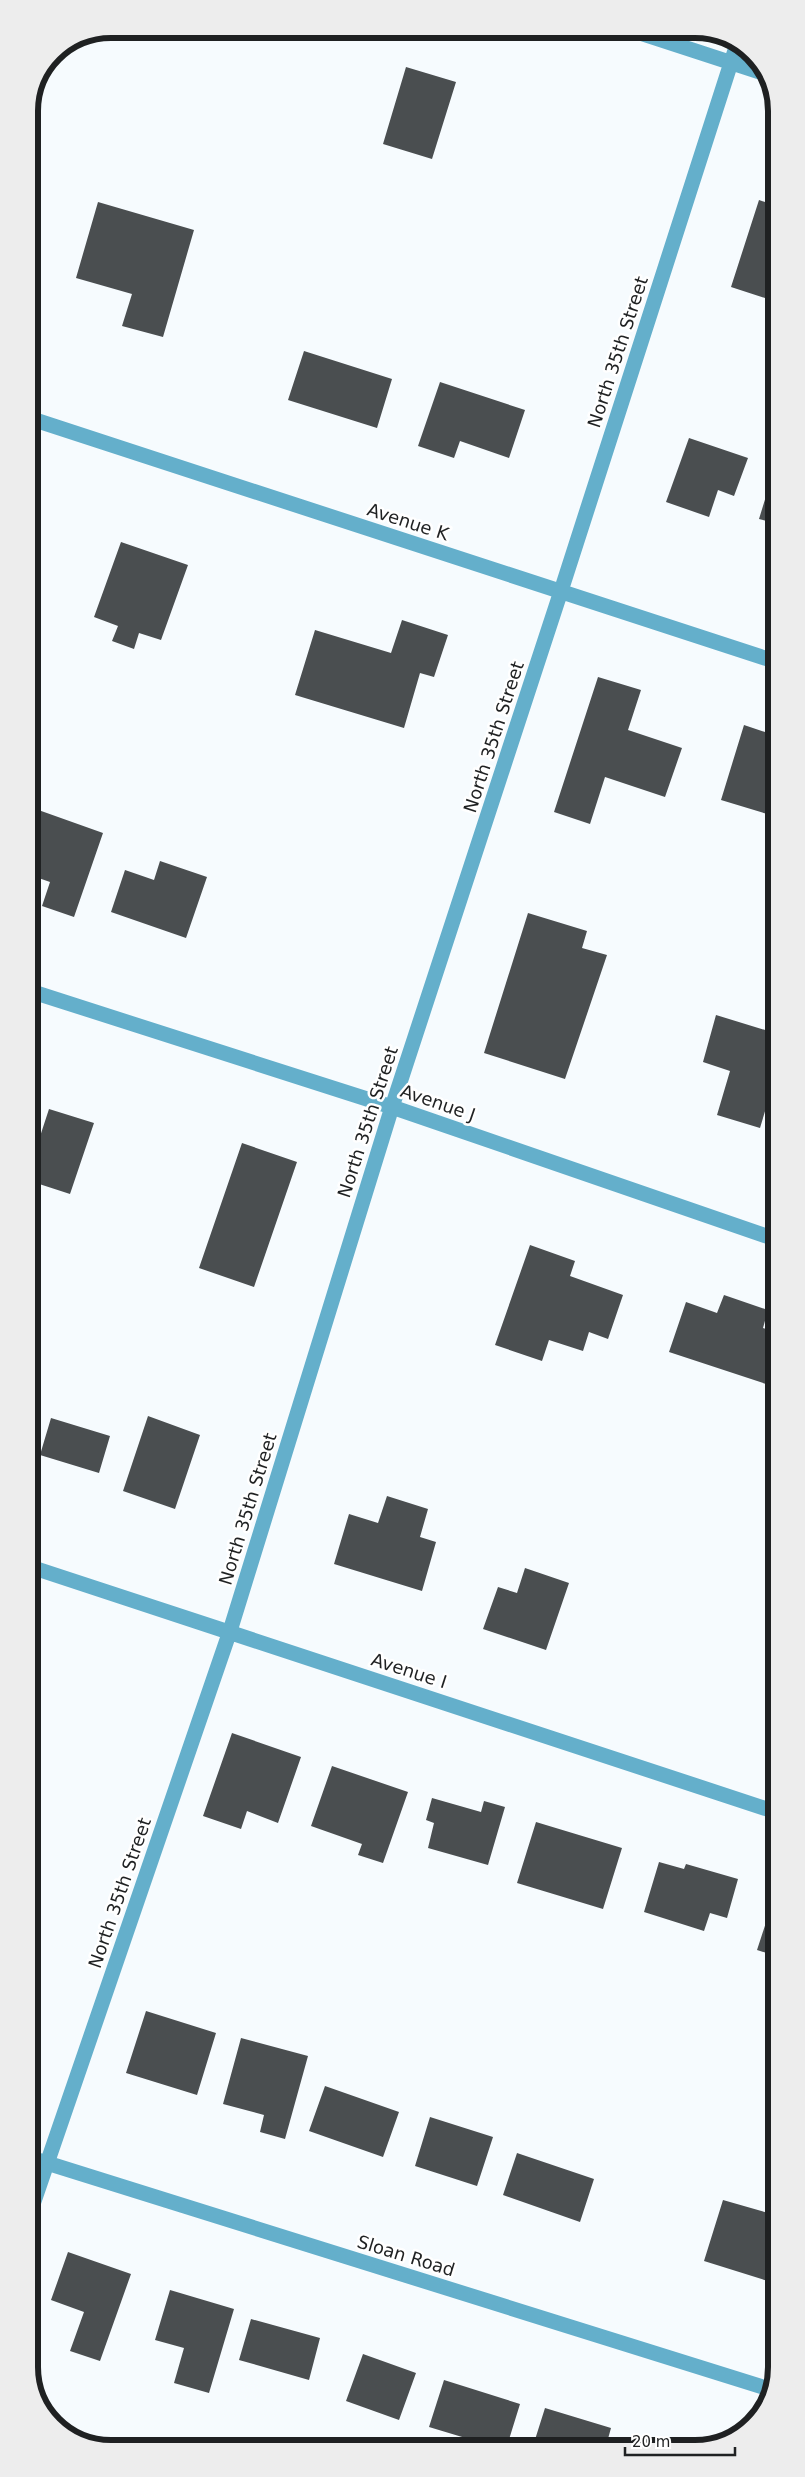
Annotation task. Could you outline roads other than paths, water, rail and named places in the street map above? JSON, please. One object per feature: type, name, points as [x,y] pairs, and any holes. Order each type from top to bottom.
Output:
[{"type":"street","points":[[656,38],[755,70]]},
{"type":"street","name":"North 35th Street","points":[[38,2190],[230,1631],[392,1107],[561,591],[735,50]]},
{"type":"street","name":"Avenue K","points":[[38,421],[768,659]]},
{"type":"street","name":"Avenue J","points":[[38,994],[392,1107],[768,1237]]},
{"type":"street","name":"Avenue I","points":[[38,1571],[230,1631],[768,1809]]},
{"type":"street","name":"Sloan Road","points":[[38,2161],[765,2388]]}]
